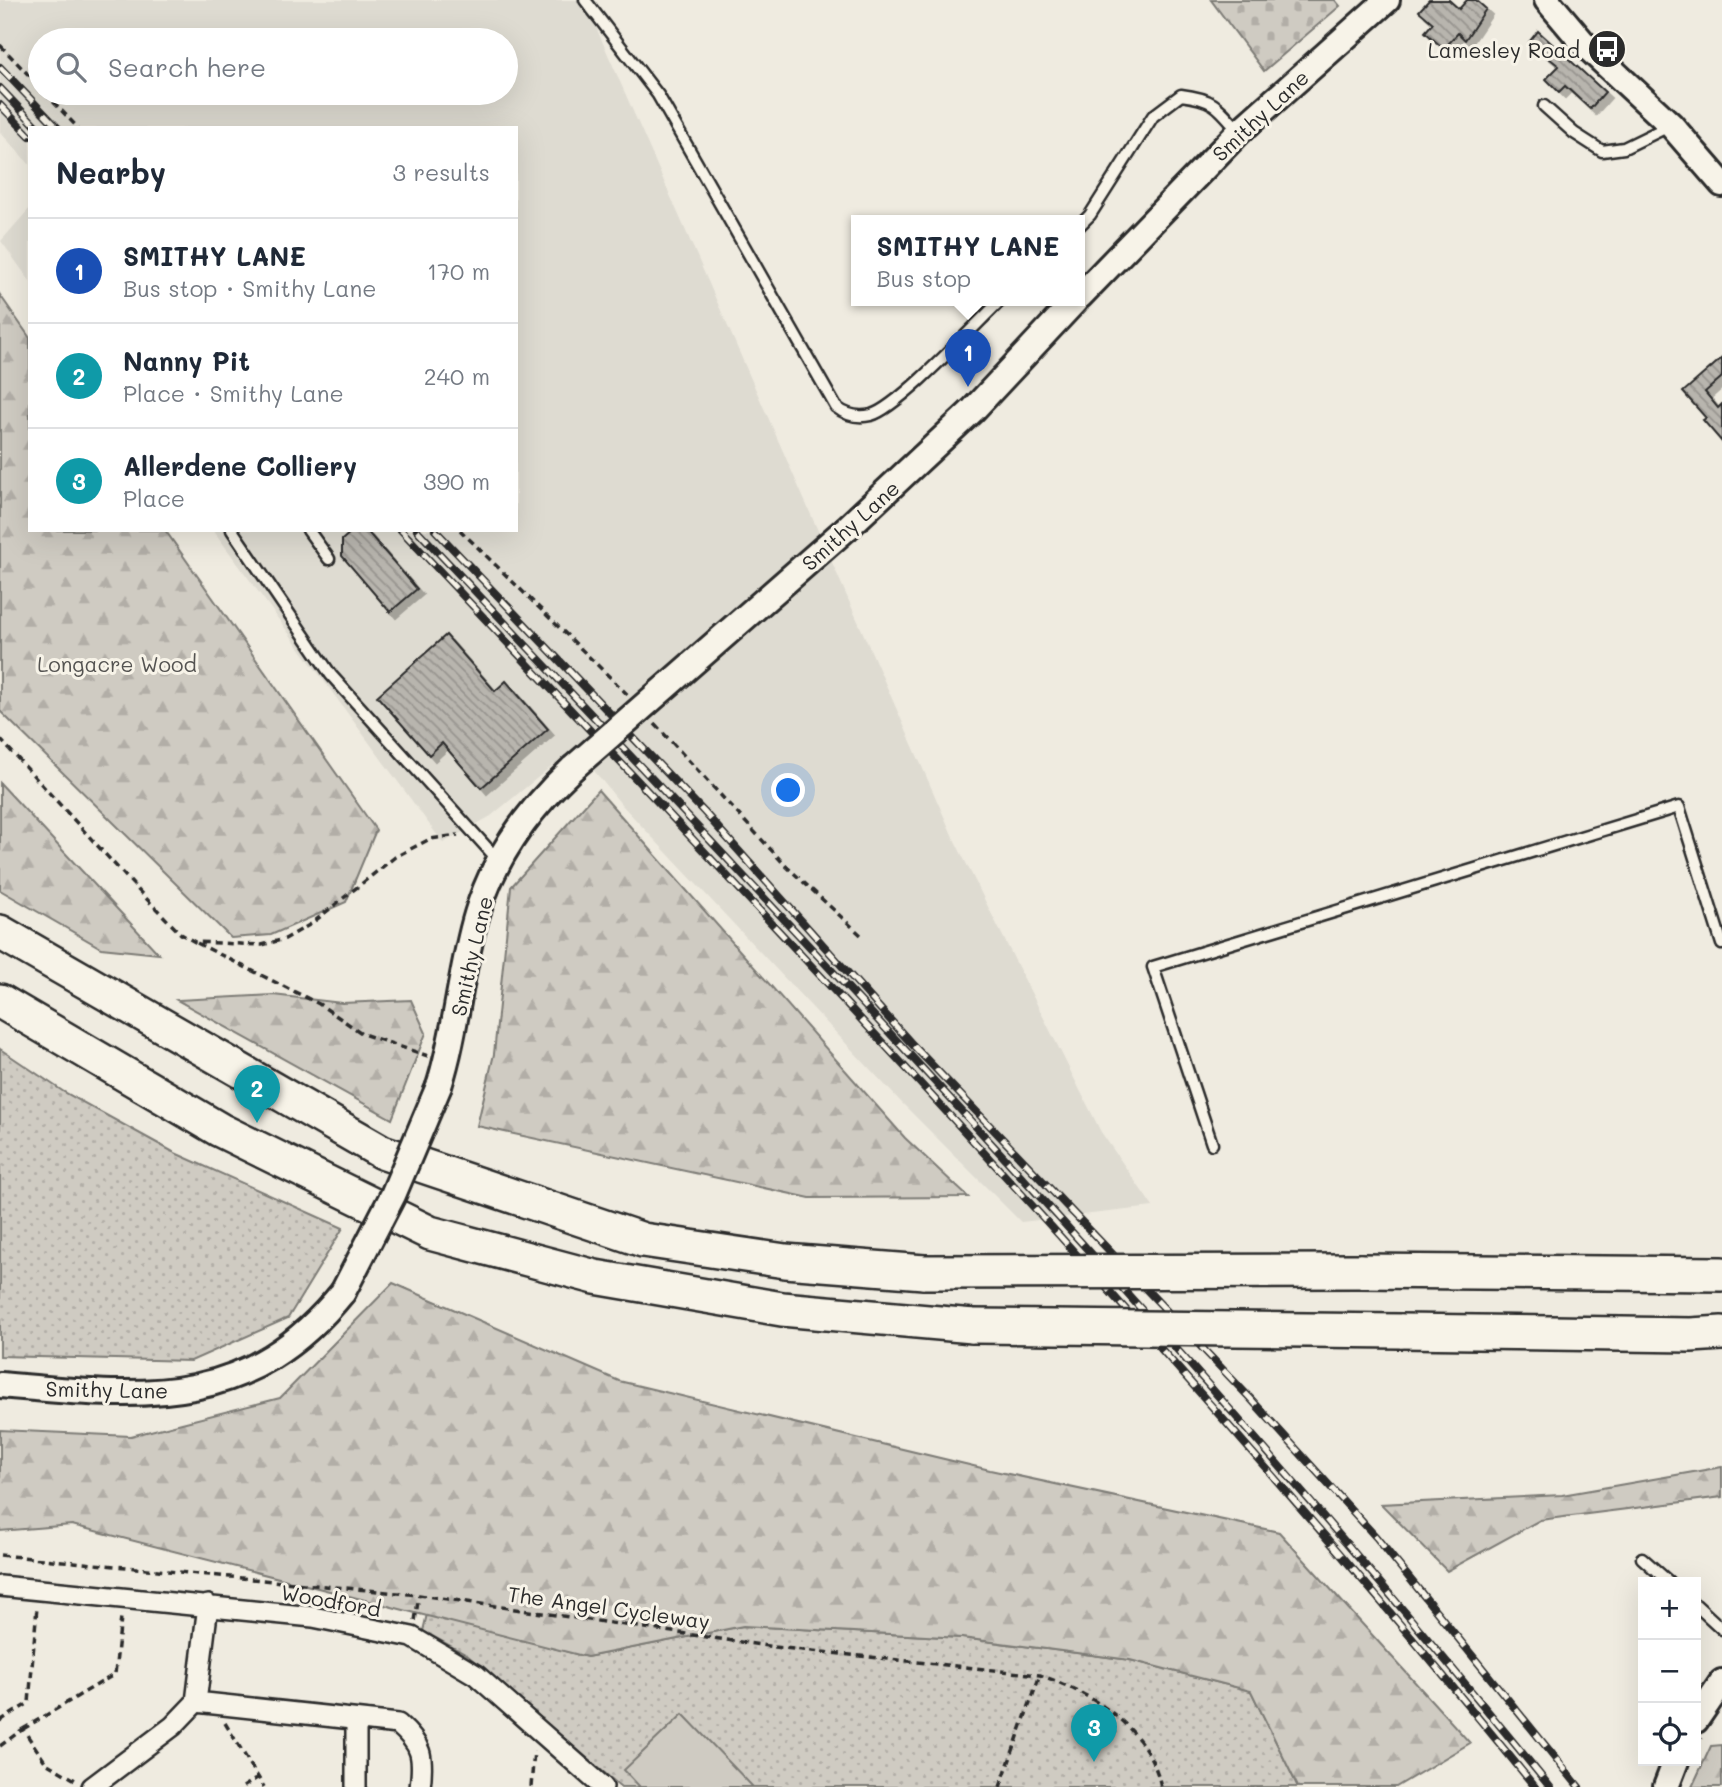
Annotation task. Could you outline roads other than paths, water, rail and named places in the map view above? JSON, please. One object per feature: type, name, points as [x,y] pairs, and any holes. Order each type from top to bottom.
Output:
[{"type":"highway","points":[[0,932],[382,1152],[643,1240],[785,1261],[924,1272],[1722,1274]]},
{"type":"highway","points":[[0,1001],[220,1130],[430,1233],[595,1278],[782,1309],[973,1326],[1712,1336]]},
{"type":"street","name":"Smithy Lane","points":[[1085,291],[1240,132],[1387,0]]},
{"type":"street","points":[[1547,0],[1584,44],[1671,125],[1722,184]]},
{"type":"street","name":"Smithy Lane","points":[[0,1385],[150,1394],[213,1384],[275,1356],[312,1327],[343,1292],[393,1195],[443,1074],[476,916],[499,861],[532,810],[573,768],[847,528],[973,410],[1070,306]]},
{"type":"street","name":"Woodford","points":[[0,1586],[313,1617],[412,1637],[476,1675],[603,1787]]},
{"type":"street","points":[[204,1703],[208,1605]]},
{"type":"street","points":[[1701,1713],[1722,1682]]},
{"type":"street","points":[[90,1787],[204,1703],[398,1724],[415,1740],[423,1762],[420,1787]]},
{"type":"street","points":[[356,1721],[356,1787]]},
{"type":"street","points":[[1666,1787],[1674,1766]]},
{"type":"lane","points":[[585,0],[658,95],[836,407],[860,417],[889,407],[995,306]]},
{"type":"lane","points":[[1085,220],[1153,116],[1181,95],[1205,98],[1217,104],[1240,132]]},
{"type":"lane","points":[[1544,106],[1574,133],[1602,151],[1624,148],[1671,125]]},
{"type":"lane","points":[[233,532],[331,675],[499,861]]},
{"type":"lane","points":[[309,532],[329,559]]},
{"type":"lane","points":[[1212,1144],[1153,968],[1679,807],[1722,944]]},
{"type":"lane","points":[[1642,1558],[1664,1577]]},
{"type":"lane","points":[[1701,1610],[1722,1629]]},
{"type":"railway","points":[[0,67],[28,96]]},
{"type":"railway","points":[[0,88],[36,126]]},
{"type":"railway","points":[[0,105],[28,134]]},
{"type":"railway","points":[[36,105],[56,126]]},
{"type":"railway","points":[[403,532],[836,992],[1122,1305],[1400,1624],[1535,1787]]},
{"type":"railway","points":[[419,532],[996,1148],[1277,1463],[1550,1787]]},
{"type":"railway","points":[[437,532],[704,812],[910,1042],[1250,1398],[1376,1537],[1579,1787]]},
{"type":"place","name":"Lamesley Road","points":[[1607,49]]},
{"type":"place","name":"SMITHY LANE","points":[[968,387]]},
{"type":"place","name":"Nanny Pit","points":[[257,1123]]},
{"type":"place","name":"Allerdene Colliery","points":[[1094,1762]]},
{"type":"park label","name":"Longacre Wood","points":[[117,663]]}]
